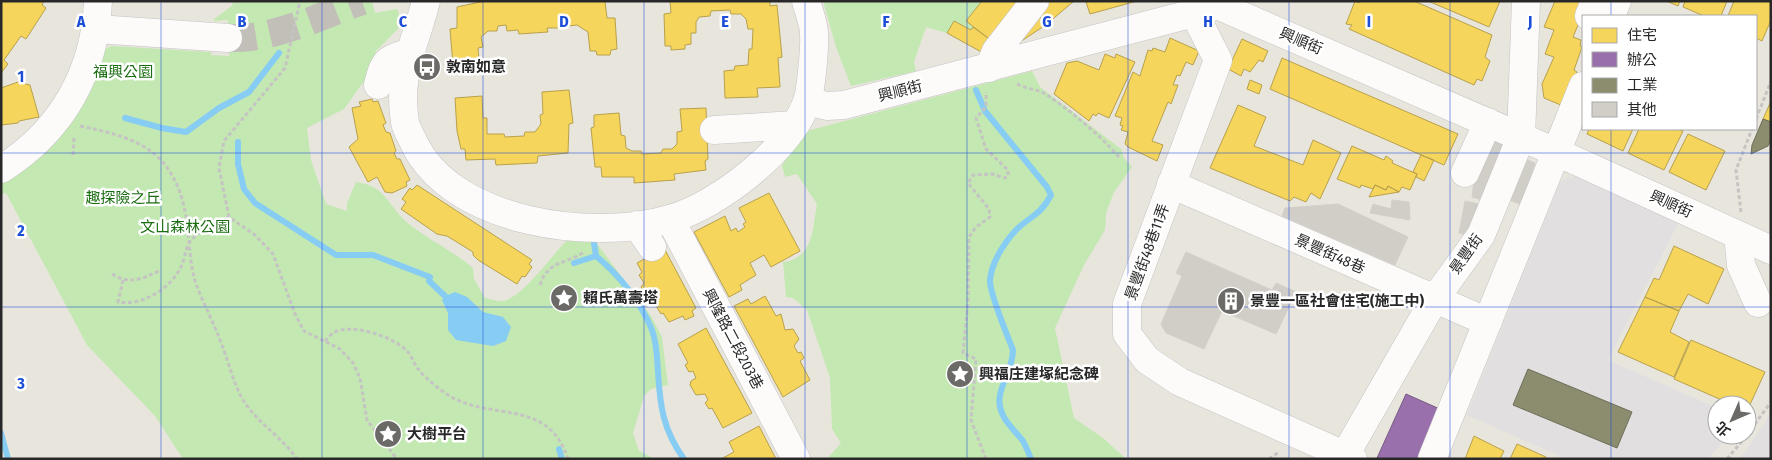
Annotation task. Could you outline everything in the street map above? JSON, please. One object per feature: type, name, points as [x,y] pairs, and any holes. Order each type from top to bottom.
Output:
[{"type":"street","points":[[1,169],[45,134],[64,112],[78,85],[97,29],[98,1]]},
{"type":"street","points":[[426,1],[409,53],[402,84],[405,124],[422,160],[447,184],[472,199],[528,221],[591,228],[636,225],[670,219],[723,195],[760,165],[795,125],[807,101],[814,34],[806,1]]},
{"type":"street","points":[[987,77],[996,51],[1035,1]]},
{"type":"street","name":"景豐街","points":[[1349,457],[1434,300],[1481,235],[1521,137],[1520,115],[1525,72],[1526,1]]},
{"type":"street","points":[[1589,15],[1595,1]]},
{"type":"street","points":[[1611,15],[1617,1]]},
{"type":"street","name":"興順街","points":[[807,101],[827,106],[844,105],[987,77],[1217,5],[1556,152],[1755,243]]},
{"type":"street","name":"景豐街48巷11弄","points":[[1194,13],[1218,60],[1127,304],[1127,334],[1146,360],[1180,382],[1349,457]]},
{"type":"street","points":[[97,29],[228,38]]},
{"type":"street","points":[[378,85],[382,67],[389,59],[409,53]]},
{"type":"street","points":[[1432,459],[1582,88]]},
{"type":"street","points":[[1465,172],[1488,122]]},
{"type":"street","points":[[714,130],[795,125]]},
{"type":"street","name":"景豐街48巷","points":[[1171,184],[1488,322]]},
{"type":"street","name":"興隆路二段203巷","points":[[670,219],[796,459]]},
{"type":"street","points":[[636,225],[652,247]]},
{"type":"street","points":[[1755,243],[1741,265],[1758,303]]},
{"type":"path","points":[[300,1],[285,68],[224,141],[219,168],[229,217],[255,235],[273,254],[294,314],[304,331],[340,349],[353,363],[360,378],[367,420],[396,459]]},
{"type":"path","points":[[986,459],[971,420],[976,359],[963,353],[968,302],[969,237],[976,227],[990,217],[989,209],[968,183],[973,175],[992,174],[1005,178],[1008,176],[1008,170],[986,149],[976,118],[985,108],[987,77]]},
{"type":"path","points":[[1757,116],[1771,81]]},
{"type":"path","points":[[1014,82],[1028,89],[1045,93],[1108,144],[1119,156]]},
{"type":"path","points":[[74,125],[116,133],[154,151],[174,178],[185,215],[196,283],[220,339],[239,392],[252,413],[288,445],[297,459]]},
{"type":"path","points":[[1752,130],[1736,170],[1742,216],[1755,243]]},
{"type":"path","points":[[73,155],[74,133]]},
{"type":"path","points":[[123,280],[118,302],[130,304],[160,292],[172,282],[182,266],[189,243],[196,236],[229,217]]},
{"type":"path","points":[[540,286],[544,274],[551,267],[575,258],[587,249]]},
{"type":"path","points":[[112,274],[123,280],[135,280],[159,271]]},
{"type":"path","points":[[325,341],[332,333],[341,330],[360,330],[388,337],[407,351],[419,371],[448,395],[475,406],[532,417],[555,432],[568,459]]},
{"type":"path","points":[[1757,421],[1771,402]]},
{"type":"path","points":[[1727,459],[1739,445]]},
{"type":"shaded area","points":[[1569,177],[1581,177],[1679,222],[1608,360],[1707,404],[1707,445],[1720,445],[1708,459],[1566,459],[1467,415],[1560,182]]},
{"type":"shaded area","points":[[1771,414],[1771,459],[1740,459],[1750,445],[1757,445],[1757,434]]},
{"type":"green space","name":"文山森林公園","points":[[231,1],[372,1],[375,13],[397,9],[403,24],[376,51],[371,76],[362,84],[344,109],[307,128],[311,160],[326,204],[347,211],[347,203],[356,182],[374,188],[386,198],[409,224],[473,268],[474,279],[485,298],[499,301],[512,298],[520,292],[566,241],[595,241],[651,316],[662,337],[668,385],[651,389],[644,396],[633,433],[639,451],[655,459],[183,459],[155,416],[87,345],[6,193],[1,194],[1,181],[98,67],[105,49],[111,46],[211,52],[211,55],[229,56],[228,20],[214,21],[214,19],[233,5]]},
{"type":"green space","points":[[823,1],[982,1],[966,21],[973,27],[971,30],[954,21],[947,33],[926,27],[914,62],[916,71],[851,86],[836,47]]},
{"type":"green space","points":[[1032,71],[1040,87],[1121,149],[1124,158],[1132,167],[1114,192],[1106,213],[1105,230],[1084,265],[1055,328],[1074,418],[1103,438],[1126,459],[827,459],[841,443],[832,429],[830,378],[807,310],[793,298],[786,297],[783,261],[787,262],[801,255],[809,243],[812,236],[817,204],[797,174],[785,177],[782,165],[807,131]]},
{"type":"water","points":[[455,292],[467,297],[483,312],[503,317],[511,327],[506,341],[493,346],[456,340],[448,330],[448,313],[442,300],[445,296]]},
{"type":"building: 住宅","points":[[1,1],[44,1],[42,5],[46,8],[26,39],[21,36],[4,60],[8,64],[1,73]]},
{"type":"building: 住宅","points":[[485,1],[605,1],[607,18],[615,18],[617,49],[611,50],[610,55],[597,55],[596,51],[590,51],[588,32],[577,25],[568,26],[567,22],[559,22],[558,28],[547,28],[548,32],[519,34],[518,30],[507,31],[506,25],[498,26],[497,31],[488,31],[481,37],[483,47],[478,48],[479,59],[468,59],[469,64],[453,65],[450,29],[457,28],[457,7]]},
{"type":"building: 住宅","points":[[670,1],[770,1],[770,6],[777,5],[782,57],[778,58],[780,87],[757,88],[758,97],[725,98],[724,71],[734,70],[735,66],[748,65],[749,49],[752,49],[753,29],[748,29],[746,19],[741,14],[731,14],[730,10],[711,11],[710,16],[699,17],[696,22],[696,33],[691,33],[691,44],[685,45],[685,49],[671,50],[671,46],[665,46],[664,14],[671,13]]},
{"type":"building: 住宅","points":[[982,1],[1029,1],[992,41],[966,21]]},
{"type":"building: 住宅","points":[[1042,1],[1074,1],[1047,24],[1033,11]]},
{"type":"building: 住宅","points":[[1090,1],[1137,1],[1090,14],[1086,2]]},
{"type":"building: 住宅","points":[[1355,1],[1359,3],[1360,1],[1414,1],[1492,35],[1485,57],[1490,61],[1482,81],[1477,79],[1474,85],[1349,29],[1352,25],[1346,24]]},
{"type":"building: 住宅","points":[[1428,1],[1500,1],[1489,27]]},
{"type":"building: 住宅","points":[[1555,1],[1588,1],[1573,37],[1581,40],[1580,46],[1582,47],[1574,70],[1577,72],[1563,106],[1544,98],[1542,84],[1554,57],[1545,54],[1554,30],[1544,27]]},
{"type":"building: 住宅","points":[[1666,1],[1680,1],[1678,6]]},
{"type":"building: 住宅","points":[[1685,1],[1727,1],[1721,15],[1702,15],[1683,7]]},
{"type":"building: 住宅","points":[[1734,1],[1771,1],[1771,20],[1762,41],[1757,38],[1757,15],[1728,15]]},
{"type":"building: 住宅","points":[[1033,11],[1047,24],[1023,40],[1006,46]]},
{"type":"building: 住宅","points":[[954,21],[971,30],[973,27],[992,41],[985,54],[947,33]]},
{"type":"building: 住宅","points":[[1170,38],[1199,51],[1193,65],[1186,62],[1180,76],[1177,75],[1173,85],[1178,85],[1171,104],[1168,102],[1152,141],[1163,145],[1157,161],[1125,144],[1128,132],[1121,130],[1123,126],[1120,125],[1122,118],[1115,116],[1133,72],[1140,76],[1148,50],[1152,51],[1153,48],[1165,52]]},
{"type":"building: 住宅","points":[[1242,39],[1268,51],[1263,62],[1259,60],[1250,72],[1244,69],[1241,76],[1228,69]]},
{"type":"building: 住宅","points":[[1105,54],[1115,58],[1116,54],[1135,62],[1109,118],[1098,113],[1096,116],[1093,114],[1089,121],[1054,94],[1067,63],[1077,61],[1099,70]]},
{"type":"building: 住宅","points":[[1282,58],[1458,134],[1444,165],[1270,89]]},
{"type":"building: 住宅","points":[[1250,80],[1262,85],[1259,94],[1247,89]]},
{"type":"building: 住宅","points":[[18,82],[30,85],[39,117],[19,121],[18,123],[1,125],[1,88]]},
{"type":"building: 住宅","points":[[569,90],[573,123],[569,124],[568,153],[538,156],[537,163],[496,165],[495,159],[466,160],[465,149],[461,149],[457,131],[455,98],[482,96],[483,118],[487,118],[487,134],[504,134],[505,137],[524,136],[525,132],[535,132],[541,124],[540,115],[543,114],[542,92]]},
{"type":"building: 住宅","points":[[372,99],[373,102],[378,101],[386,123],[383,125],[386,132],[390,133],[396,151],[394,153],[397,159],[400,159],[410,180],[406,182],[407,186],[392,193],[385,192],[377,177],[368,182],[349,147],[358,139],[352,108],[361,106],[359,102]]},
{"type":"building: 住宅","points":[[1771,101],[1771,122],[1763,119]]},
{"type":"building: 住宅","points":[[1238,105],[1266,117],[1254,146],[1303,165],[1313,140],[1341,153],[1320,199],[1311,193],[1306,202],[1294,197],[1290,201],[1210,168]]},
{"type":"building: 住宅","points":[[706,108],[708,159],[705,161],[706,170],[674,174],[675,180],[634,183],[634,177],[602,177],[601,167],[595,167],[591,128],[594,127],[594,115],[619,113],[621,135],[625,136],[626,148],[632,151],[641,151],[642,154],[661,153],[663,149],[672,149],[677,144],[677,132],[682,131],[680,109]]},
{"type":"building: 住宅","points":[[1589,130],[1633,130],[1623,151],[1587,134]]},
{"type":"building: 住宅","points":[[1639,130],[1683,131],[1664,170],[1628,153]]},
{"type":"building: 住宅","points":[[1688,134],[1725,151],[1706,190],[1669,172]]},
{"type":"building: 住宅","points":[[1352,146],[1384,160],[1386,156],[1393,161],[1392,163],[1417,174],[1410,190],[1402,187],[1399,192],[1388,186],[1386,190],[1375,185],[1373,189],[1361,185],[1360,188],[1337,179]]},
{"type":"building: 住宅","points":[[1421,155],[1434,160],[1424,181],[1416,177],[1417,174],[1413,172]]},
{"type":"building: 住宅","points":[[417,185],[532,260],[529,264],[532,267],[525,277],[522,276],[517,284],[478,260],[473,255],[473,252],[447,236],[437,234],[401,209],[406,202],[402,199],[410,188],[412,190]]},
{"type":"building: 住宅","points":[[1375,185],[1386,190],[1388,186],[1399,192],[1369,197]]},
{"type":"building: 住宅","points":[[769,193],[800,251],[771,267],[764,255],[750,263],[756,275],[740,285],[742,290],[729,297],[694,232],[725,216],[731,231],[736,228],[738,232],[745,227],[743,224],[746,222],[739,208]]},
{"type":"building: 住宅","points":[[1674,246],[1724,269],[1708,304],[1688,294],[1679,311],[1645,297],[1654,278],[1659,280]]},
{"type":"building: 住宅","points":[[664,248],[696,308],[692,311],[694,316],[685,320],[683,316],[669,322],[656,306],[652,306],[641,287],[644,283],[639,275],[642,272],[637,263]]},
{"type":"building: 住宅","points":[[765,296],[776,316],[781,314],[785,330],[793,329],[799,339],[794,346],[798,353],[801,352],[804,358],[800,361],[810,380],[783,397],[734,306],[748,299],[751,304]]},
{"type":"building: 住宅","points":[[1645,297],[1679,311],[1670,332],[1689,342],[1674,377],[1618,352]]},
{"type":"building: 住宅","points":[[706,328],[752,413],[723,428],[712,408],[709,409],[705,403],[708,400],[705,394],[696,395],[690,385],[691,381],[696,378],[693,371],[689,372],[685,365],[688,363],[678,344]]},
{"type":"building: 住宅","points":[[1691,340],[1765,372],[1754,395],[1710,395],[1674,379]]},
{"type":"building: 住宅","points":[[759,426],[776,459],[721,459],[734,452],[729,442]]},
{"type":"building: 住宅","points":[[1474,436],[1504,451],[1500,459],[1465,459]]},
{"type":"building: 住宅","points":[[1517,444],[1546,457],[1545,459],[1510,459]]},
{"type":"building: 辦公","points":[[1406,394],[1442,410],[1420,459],[1379,459],[1377,458]]},
{"type":"building: 工業","points":[[1763,119],[1771,122],[1771,139],[1768,146],[1751,154],[1752,145]]},
{"type":"building: 工業","points":[[1528,369],[1632,412],[1617,448],[1513,405]]},
{"type":"building: 其他","points":[[1495,138],[1511,146],[1489,202],[1472,197],[1474,180],[1477,180]]},
{"type":"building: 其他","points":[[1523,158],[1535,163],[1522,205],[1507,199]]},
{"type":"building: 其他","points":[[1392,200],[1409,202],[1410,220],[1370,213],[1373,204],[1391,209]]},
{"type":"building: 其他","points":[[1465,201],[1483,205],[1468,236],[1459,233]]},
{"type":"building: 其他","points":[[1338,204],[1408,237],[1395,265],[1282,216],[1285,208]]},
{"type":"building: 其他","name":"景豐一區社會住宅(施工中)","points":[[1186,252],[1272,290],[1276,283],[1296,292],[1276,334],[1222,311],[1204,349],[1166,333],[1161,324],[1182,276],[1176,273]]},
{"type":"waterway","points":[[125,118],[186,132],[219,108],[249,92],[279,53]]},
{"type":"waterway","points":[[976,90],[985,111],[1047,187],[1051,195],[1043,207],[1021,225],[1007,241],[993,267],[990,281],[996,305],[1013,350],[1013,356],[1000,395],[1000,409],[1006,420],[1023,441],[1031,459]]},
{"type":"waterway","points":[[238,142],[238,164],[244,189],[255,203],[336,255],[373,255],[430,277],[429,281],[445,296]]},
{"type":"waterway","points":[[574,263],[596,256],[594,243]]},
{"type":"waterway","points":[[596,256],[613,272],[636,299],[652,330],[656,345],[660,396],[664,417],[671,438],[684,459]]},
{"type":"waterway","points":[[1,433],[8,459]]},
{"type":"waterway","points":[[559,449],[562,459]]},
{"type":"tunnel","points":[[228,38],[245,38],[279,31],[362,1]]},
{"type":"place","name":"敦南如意","points":[[427,67]]},
{"type":"place","name":"賴氏萬壽塔","points":[[564,298]]},
{"type":"place","name":"景豐一區社會住宅(施工中)","points":[[1231,301]]},
{"type":"place","name":"興福庄建塚紀念碑","points":[[960,374]]},
{"type":"place","name":"大樹平台","points":[[388,434]]},
{"type":"park label","name":"福興公園","points":[[123,72]]},
{"type":"park label","name":"趣探險之丘","points":[[123,198]]}]
